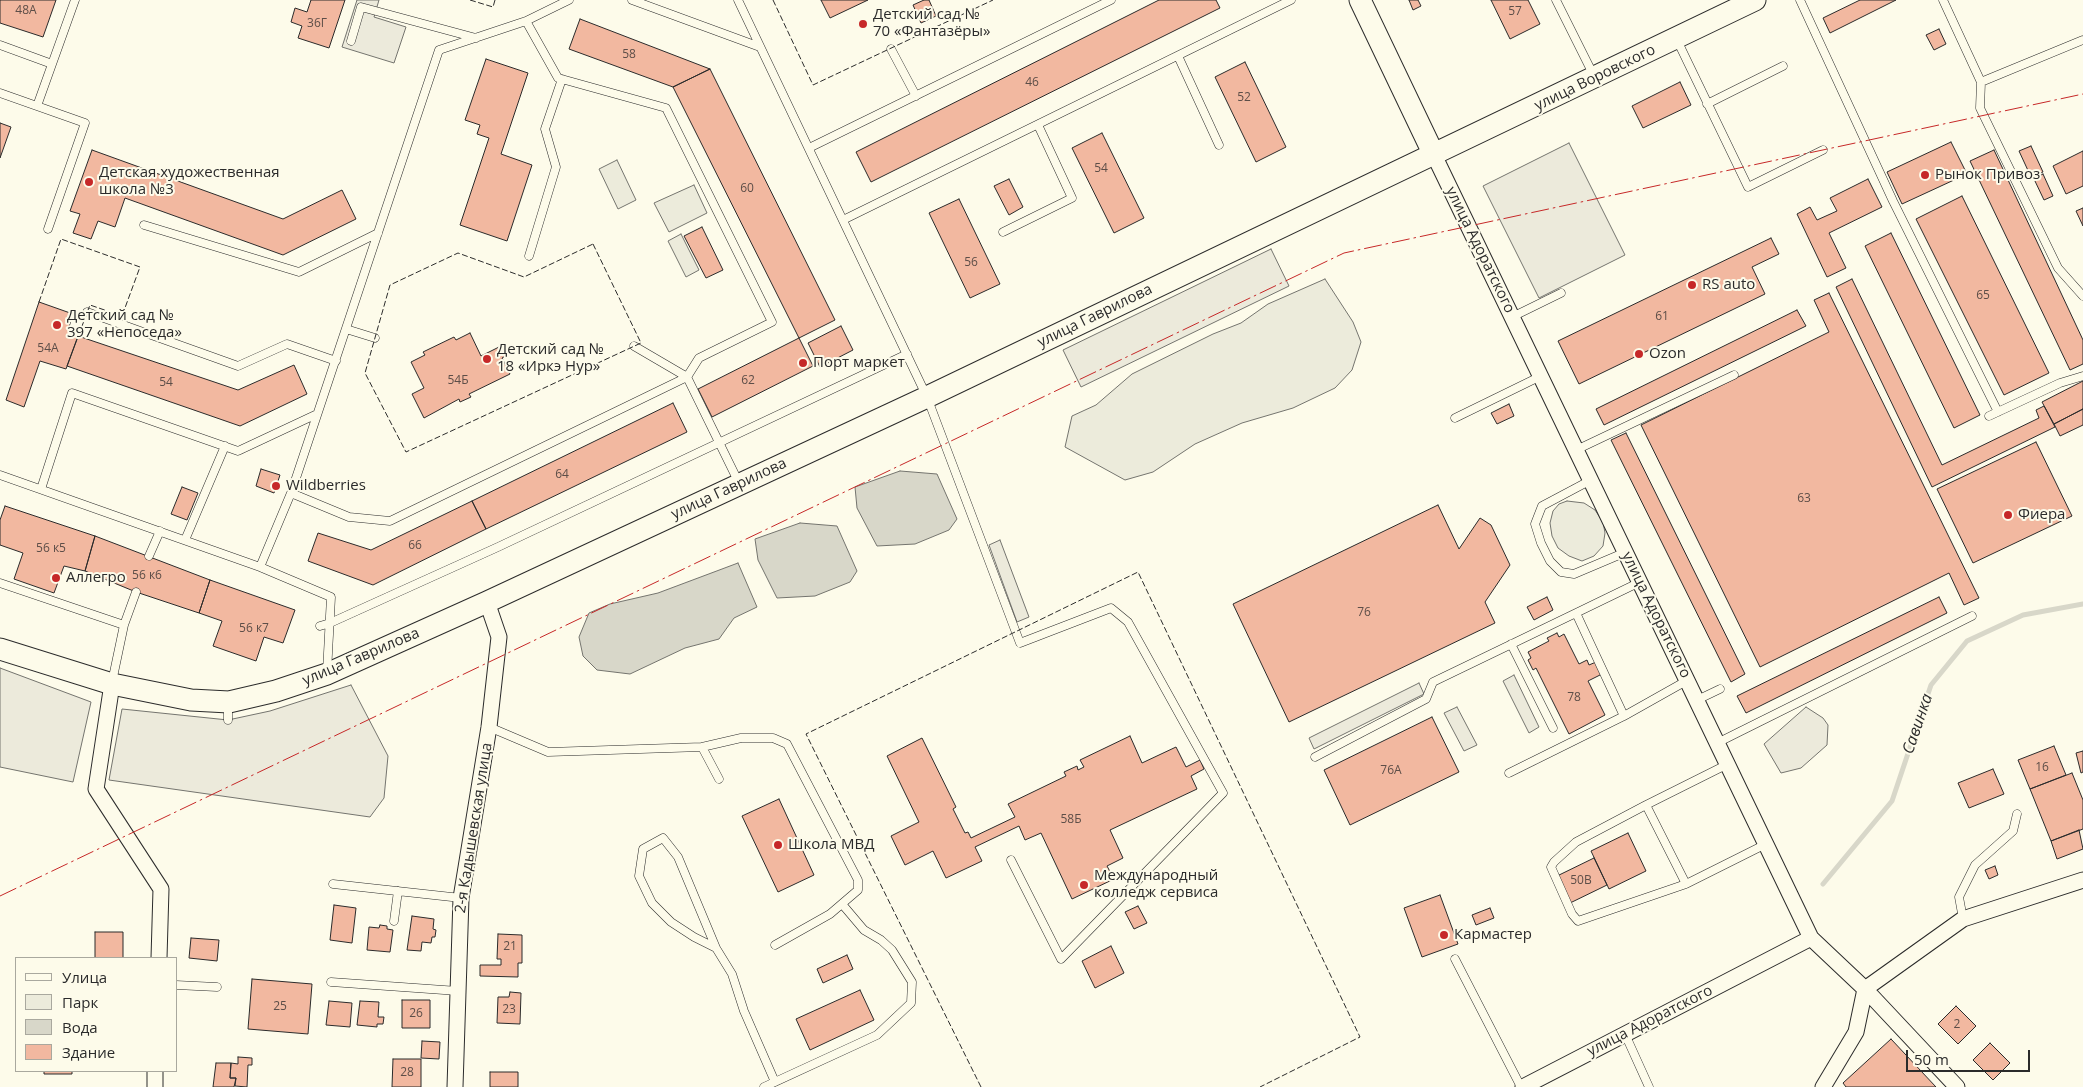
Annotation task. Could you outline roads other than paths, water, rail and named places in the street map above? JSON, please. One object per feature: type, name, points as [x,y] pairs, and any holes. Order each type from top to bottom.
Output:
[{"type":"street","name":"улица Адоратского","points":[[1360,0],[1812,938],[1522,1087]]},
{"type":"street","name":"улица Воровского","points":[[1434,155],[1676,38],[1730,8],[1755,0]]},
{"type":"street","name":"улица Гаврилова","points":[[0,649],[112,684],[191,700],[228,711],[276,691],[327,674],[487,602],[927,397],[1434,155]]},
{"type":"street","name":"2-я Кадышевская улица","points":[[455,1087],[461,898],[489,727],[500,637],[487,602]]},
{"type":"street","points":[[112,684],[96,789],[161,889],[159,957]]},
{"type":"street","points":[[1823,1087],[1856,1032],[1865,989],[1963,918],[2083,880]]},
{"type":"street","points":[[1812,938],[1865,989],[1957,1087]]},
{"type":"street","points":[[155,1072],[155,1087]]},
{"type":"lane","points":[[37,106],[75,0]]},
{"type":"lane","points":[[260,566],[291,493],[440,50],[526,21],[569,0]]},
{"type":"lane","points":[[632,0],[760,47]]},
{"type":"lane","points":[[738,0],[927,397],[1020,644],[1111,608],[1128,622],[1223,793],[1061,959],[1010,860]]},
{"type":"lane","points":[[809,148],[1111,0]]},
{"type":"lane","points":[[843,220],[1291,0]]},
{"type":"lane","points":[[1556,0],[1594,78]]},
{"type":"lane","points":[[1800,0],[1893,201],[1998,412]]},
{"type":"lane","points":[[1943,0],[1981,82],[1980,108],[2058,268],[2083,296]]},
{"type":"lane","points":[[351,41],[362,4],[476,38]]},
{"type":"lane","points":[[291,493],[349,517],[390,521],[687,377],[699,358],[772,322],[666,108],[558,78],[526,21]]},
{"type":"lane","points":[[1676,38],[1748,187],[1823,150]]},
{"type":"lane","points":[[1981,82],[2083,40]]},
{"type":"lane","points":[[0,45],[52,64]]},
{"type":"lane","points":[[891,49],[916,96]]},
{"type":"lane","points":[[1178,56],[1219,145]]},
{"type":"lane","points":[[1707,104],[1782,66]]},
{"type":"lane","points":[[529,256],[556,167],[545,129],[562,79]]},
{"type":"lane","points":[[0,93],[85,123],[48,229]]},
{"type":"lane","points":[[1003,232],[1072,198],[1038,124]]},
{"type":"lane","points":[[144,225],[299,272],[378,233]]},
{"type":"lane","points":[[1512,317],[1561,293]]},
{"type":"lane","points":[[87,312],[238,366],[287,344],[336,361]]},
{"type":"lane","points":[[346,329],[375,338]]},
{"type":"lane","points":[[634,346],[687,377],[739,484]]},
{"type":"lane","points":[[320,626],[330,624],[907,354]]},
{"type":"lane","points":[[1576,450],[1734,375]]},
{"type":"lane","points":[[1455,418],[1541,376]]},
{"type":"lane","points":[[1989,416],[2060,383],[2083,376]]},
{"type":"lane","points":[[41,489],[72,393],[238,451],[318,414]]},
{"type":"lane","points":[[185,540],[226,446]]},
{"type":"lane","points":[[0,475],[260,566],[331,597],[327,674]]},
{"type":"lane","points":[[1591,480],[1542,506],[1535,524],[1541,543],[1550,561],[1561,572],[1574,574],[1626,552]]},
{"type":"lane","points":[[149,556],[160,531]]},
{"type":"lane","points":[[1315,757],[1426,699],[1433,682],[1640,582]]},
{"type":"lane","points":[[0,583],[124,625]]},
{"type":"lane","points":[[112,684],[124,625],[136,592]]},
{"type":"lane","points":[[1576,613],[1624,716]]},
{"type":"lane","points":[[1717,743],[1972,616]]},
{"type":"lane","points":[[1511,644],[1553,728]]},
{"type":"lane","points":[[1509,773],[1624,716],[1688,680]]},
{"type":"lane","points":[[1697,700],[1720,689]]},
{"type":"lane","points":[[489,727],[548,752],[702,747],[741,738],[773,738],[787,744],[858,880],[858,890],[830,914],[775,945]]},
{"type":"lane","points":[[702,747],[719,779]]},
{"type":"lane","points":[[1728,764],[1576,842],[1554,862],[1551,867],[1572,914],[1578,921],[1686,884],[1766,844]]},
{"type":"lane","points":[[1646,805],[1686,884]]},
{"type":"lane","points":[[1963,918],[1959,896],[1975,865],[2013,831],[2017,814]]},
{"type":"lane","points":[[716,948],[694,938],[671,922],[652,903],[638,876],[643,850],[663,838],[678,857],[716,948],[732,974],[744,1011],[775,1082]]},
{"type":"lane","points":[[333,884],[461,898]]},
{"type":"lane","points":[[394,921],[398,891]]},
{"type":"lane","points":[[764,1087],[877,1035],[911,1003],[912,982],[892,950],[881,940],[864,930],[842,904]]},
{"type":"lane","points":[[1455,959],[1522,1087]]},
{"type":"lane","points":[[331,982],[458,991]]},
{"type":"lane","points":[[178,985],[217,987]]},
{"type":"lane","points":[[1625,1034],[1649,1087]]},
{"type":"water","points":[[900,471],[937,474],[957,519],[949,530],[915,544],[877,546],[857,508],[855,487]]},
{"type":"water","points":[[800,523],[837,526],[857,571],[850,582],[815,596],[777,598],[758,560],[755,539]]},
{"type":"water","points":[[738,563],[757,607],[734,618],[719,639],[685,648],[630,674],[597,670],[583,656],[579,637],[589,613],[610,604],[658,593]]},
{"type":"waterway","name":"Савинка","points":[[1823,884],[1892,801],[1931,685],[1967,641],[2023,615],[2083,604]]},
{"type":"place","name":"Детский сад № 70 «Фантазёры»","points":[[863,24]]},
{"type":"place","name":"Рынок Привоз","points":[[1925,175]]},
{"type":"place","name":"Детская художественная школа №3","points":[[89,182]]},
{"type":"place","name":"RS auto","points":[[1692,285]]},
{"type":"place","name":"Детский сад № 397 «Непоседа»","points":[[57,325]]},
{"type":"place","name":"Ozon","points":[[1639,354]]},
{"type":"place","name":"Детский сад № 18 «Иркэ Нур»","points":[[487,359]]},
{"type":"place","name":"Порт маркет","points":[[803,363]]},
{"type":"place","name":"Wildberries","points":[[276,486]]},
{"type":"place","name":"Фиера","points":[[2008,515]]},
{"type":"place","name":"Аллегро","points":[[56,578]]},
{"type":"place","name":"Школа МВД","points":[[778,845]]},
{"type":"place","name":"Международный колледж сервиса","points":[[1084,885]]},
{"type":"place","name":"Кармастер","points":[[1444,935]]}]
